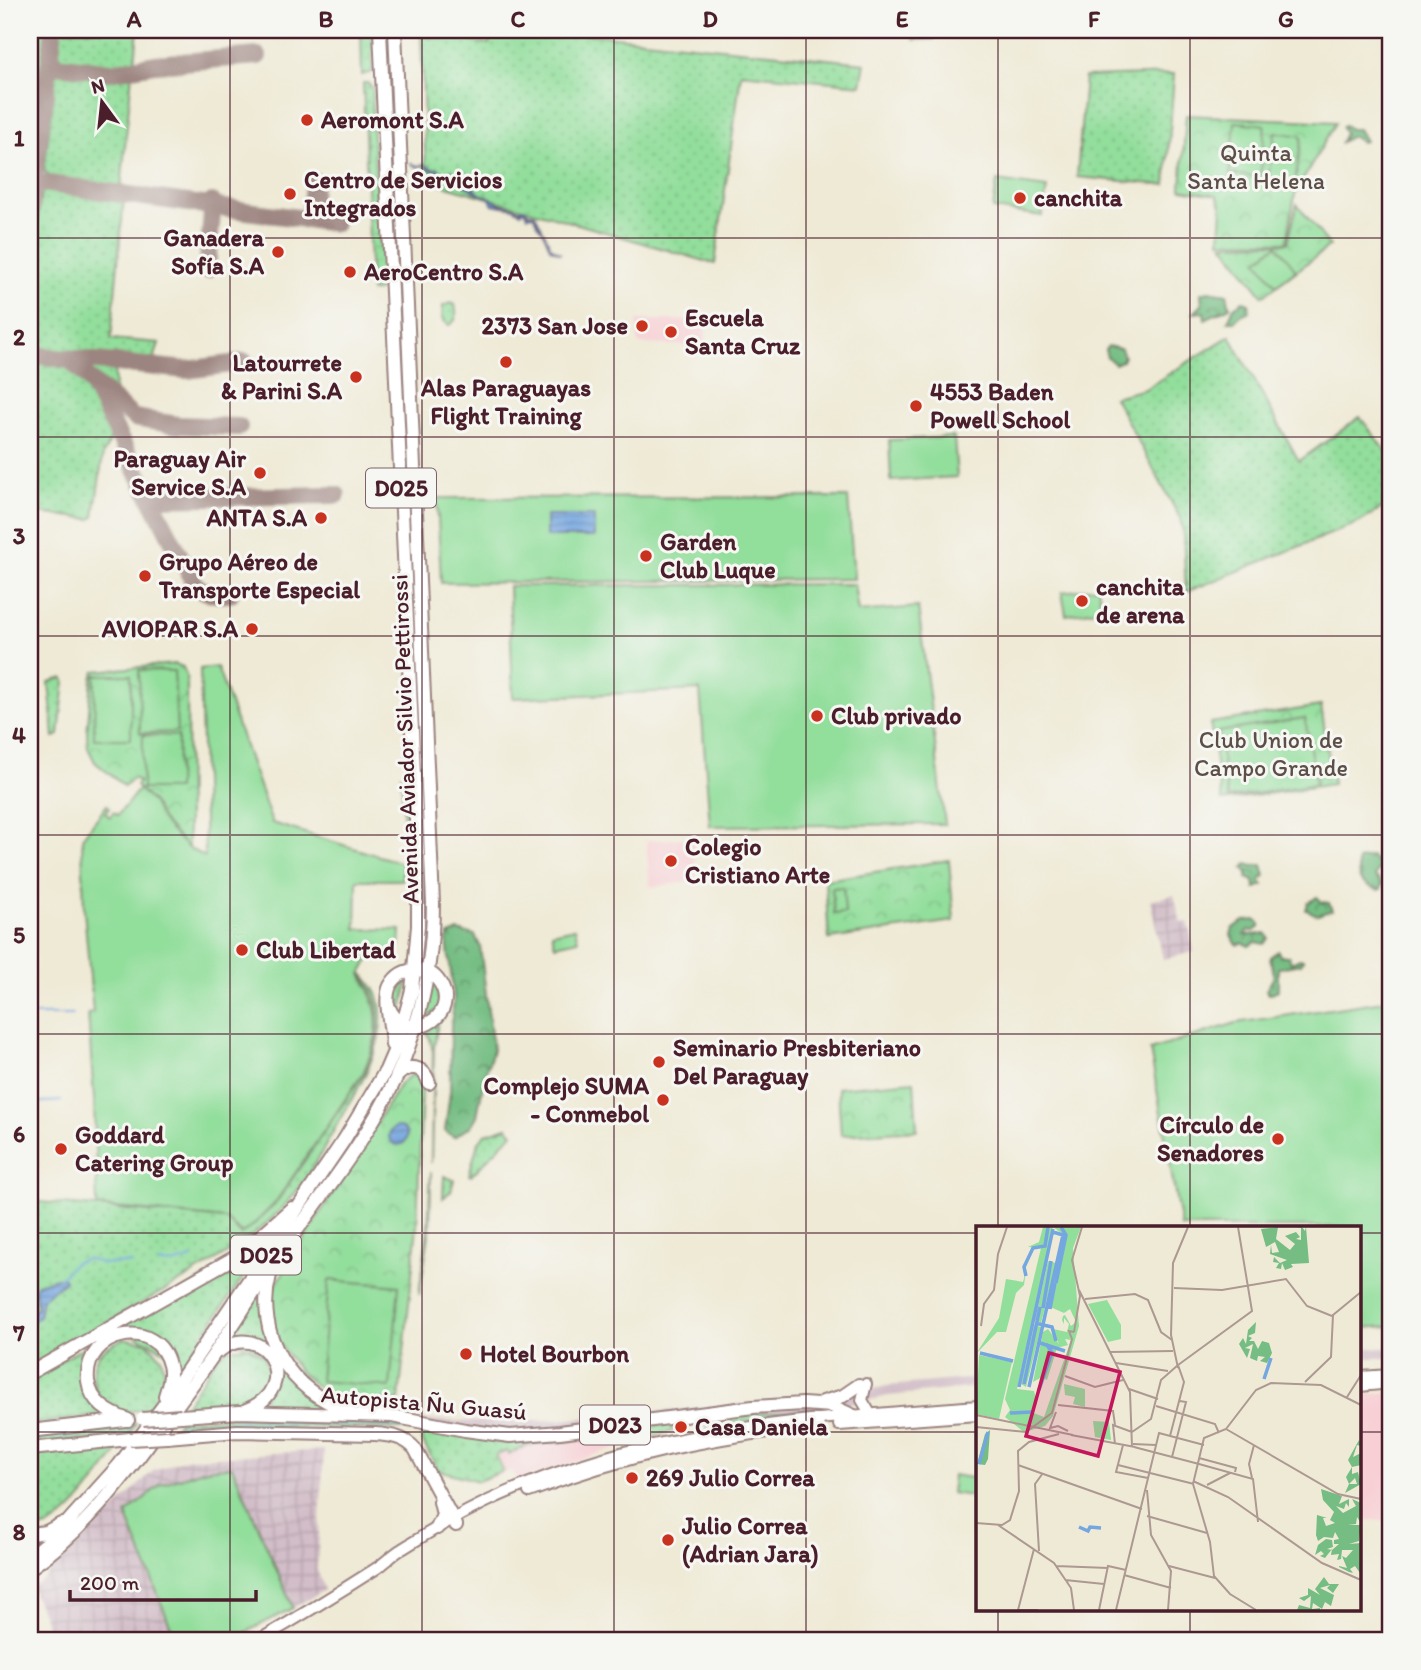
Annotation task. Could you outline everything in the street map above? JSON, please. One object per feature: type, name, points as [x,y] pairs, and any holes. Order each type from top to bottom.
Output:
[{"type":"highway","name":"Avenida Aviador Silvio Pettirossi","points":[[30,1568],[57,1548],[90,1517],[129,1470],[211,1358],[369,1125],[397,1076],[409,1025],[409,971],[417,946],[418,862],[380,30]]},
{"type":"highway","name":"Avenida Aviador Silvio Pettirossi","points":[[30,1554],[52,1540],[119,1465],[163,1406],[366,1104],[409,1025],[429,973],[433,903],[395,30]]},
{"type":"highway","points":[[391,280],[406,279]]},
{"type":"highway","points":[[388,1005],[393,1016],[409,1025],[432,1022],[440,1013],[444,1003],[443,987],[432,945]]},
{"type":"highway","points":[[392,1056],[388,1005],[389,989],[395,979],[409,971],[429,973],[443,987]]},
{"type":"highway","points":[[397,1076],[407,1068],[415,1068],[423,1072],[429,1083]]},
{"type":"highway","points":[[30,1373],[239,1255],[310,1191]]},
{"type":"highway","points":[[278,1257],[265,1296],[267,1322],[274,1346],[286,1367],[303,1385],[323,1400],[345,1410],[369,1415]]},
{"type":"highway","points":[[128,1420],[103,1408],[94,1398],[89,1386],[91,1360],[97,1349],[107,1340],[133,1334],[146,1337],[157,1344],[169,1365],[170,1379],[163,1406]]},
{"type":"highway","points":[[211,1358],[228,1344],[245,1341],[261,1346],[273,1361],[276,1375],[273,1390],[263,1402],[240,1412]]},
{"type":"highway","points":[[816,1404],[843,1396],[863,1384]]},
{"type":"highway","name":"Autopista Ñu Guasú","points":[[30,1430],[240,1412],[392,1416],[510,1436],[739,1409],[816,1404],[832,1406],[854,1416]]},
{"type":"highway","name":"Autopista Ñu Guasú","points":[[30,1448],[237,1432],[384,1434],[408,1441],[421,1458],[438,1491]]},
{"type":"highway","points":[[438,1491],[455,1522]]},
{"type":"highway","points":[[437,1528],[443,1515],[438,1491]]},
{"type":"highway","points":[[30,1534],[46,1532],[73,1516]]},
{"type":"main road","points":[[1362,1377],[1391,1375]]},
{"type":"main road","points":[[863,1384],[862,1400],[871,1415]]},
{"type":"main road","points":[[1362,1386],[1391,1384]]},
{"type":"main road","name":"D023","points":[[854,1416],[976,1406]]},
{"type":"main road","name":"D023","points":[[555,1478],[713,1439],[812,1427],[976,1415]]},
{"type":"main road","points":[[380,1566],[403,1556],[487,1502],[630,1449],[762,1424],[854,1416]]},
{"type":"main road","points":[[259,1640],[380,1566],[400,1550],[437,1528],[455,1522]]},
{"type":"shaded area","name":"Escuela Santa Cruz","points":[[637,320],[705,320],[706,346],[638,344]]},
{"type":"shaded area","name":"Colegio Cristiano Arte","points":[[695,837],[695,881],[650,887],[646,841]]},
{"type":"shaded area","points":[[1174,895],[1181,923],[1188,922],[1194,952],[1163,959],[1150,900]]},
{"type":"shaded area","points":[[1362,1348],[1391,1348],[1391,1358],[1362,1358]]},
{"type":"shaded area","points":[[976,1378],[976,1387],[888,1396],[847,1405],[559,1430],[504,1432],[244,1426],[244,1417],[503,1422],[559,1420],[847,1395],[887,1386]]},
{"type":"shaded area","points":[[1391,1392],[1391,1522],[1362,1519],[1362,1395]]},
{"type":"shaded area","points":[[669,1426],[669,1436],[609,1450],[519,1481],[512,1470],[479,1482],[442,1471],[429,1448]]},
{"type":"shaded area","points":[[324,1450],[317,1569],[324,1590],[293,1608],[232,1466],[126,1514],[176,1640],[53,1640],[31,1587],[43,1579],[153,1471],[185,1459]]},
{"type":"green space","points":[[30,30],[49,30],[30,172]]},
{"type":"green space","points":[[61,30],[138,30],[135,62],[93,68],[72,64],[64,60],[58,52]]},
{"type":"green space","points":[[361,30],[373,30],[372,72],[362,75]]},
{"type":"green space","points":[[384,30],[392,30],[398,271]]},
{"type":"green space","points":[[493,30],[549,30],[865,63],[861,85],[741,73],[715,264],[426,180],[421,36],[489,44]]},
{"type":"green space","points":[[916,30],[936,30],[934,39],[914,40]]},
{"type":"green space","points":[[63,69],[98,74],[132,73],[121,189],[54,180],[44,171],[56,76]]},
{"type":"green space","points":[[1174,74],[1166,185],[1077,177],[1085,77]]},
{"type":"green space","points":[[363,83],[368,83],[373,89],[372,122],[383,281],[380,290],[371,292]]},
{"type":"green space","name":"Quinta Santa Helena","points":[[1186,115],[1336,122],[1295,194],[1287,242],[1220,241],[1222,207],[1217,195],[1181,189]]},
{"type":"green space","points":[[1235,122],[1265,125],[1262,157],[1232,155]]},
{"type":"green space","points":[[1345,125],[1350,129],[1358,129],[1365,141],[1361,142],[1352,136],[1341,142],[1345,133],[1342,128]]},
{"type":"green space","points":[[1275,132],[1302,136],[1294,189],[1267,186]]},
{"type":"green space","points":[[1232,156],[1262,160],[1260,177],[1230,174]]},
{"type":"green space","name":"canchita","points":[[997,181],[1047,188],[1042,216],[993,209]]},
{"type":"green space","points":[[52,187],[124,197],[111,339],[159,343],[153,363],[30,349],[30,274],[41,195]]},
{"type":"green space","points":[[1297,204],[1330,246],[1263,296],[1223,244],[1288,243]]},
{"type":"green space","points":[[1277,245],[1296,270],[1276,285],[1257,260]]},
{"type":"green space","points":[[398,287],[401,288],[429,907],[426,965],[420,968]]},
{"type":"green space","points":[[1208,291],[1227,294],[1230,307],[1205,319],[1204,312],[1194,313],[1202,305],[1201,293]]},
{"type":"green space","points":[[1243,301],[1249,303],[1250,311],[1235,321],[1228,321],[1234,307]]},
{"type":"green space","points":[[451,303],[455,305],[456,317],[449,325],[442,319],[443,306]]},
{"type":"green space","points":[[1230,336],[1299,461],[1360,417],[1391,458],[1391,502],[1360,522],[1186,592],[1180,518],[1114,397],[1145,389]]},
{"type":"green space","points":[[1108,346],[1121,349],[1124,356],[1122,361],[1115,364],[1107,357],[1105,350]]},
{"type":"green space","points":[[30,358],[66,363],[74,367],[88,381],[111,431],[110,441],[103,454],[94,517],[91,519],[30,512],[33,490],[30,489]]},
{"type":"green space","points":[[86,363],[114,368],[115,391],[85,367]]},
{"type":"green space","points":[[954,437],[957,477],[891,481],[889,440]]},
{"type":"green space","name":"Garden Club Luque","points":[[848,497],[854,579],[441,583],[437,498]]},
{"type":"green space","name":"Club privado","points":[[854,584],[858,612],[918,607],[945,824],[710,826],[700,690],[513,698],[509,586]]},
{"type":"green space","name":"canchita de arena","points":[[1098,587],[1102,609],[1066,615],[1062,592]]},
{"type":"green space","points":[[175,664],[183,667],[187,679],[188,848],[161,819],[153,803],[136,786],[139,782],[134,778],[124,786],[95,762],[88,748],[92,678],[95,671]]},
{"type":"green space","name":"Club Libertad","points":[[217,667],[272,823],[402,863],[402,880],[357,880],[356,929],[401,930],[400,944],[396,952],[384,957],[372,955],[361,974],[373,1000],[377,1023],[373,1047],[363,1073],[275,1203],[251,1227],[241,1233],[226,1219],[97,1206],[88,1014],[93,1013],[84,910],[82,838],[107,805],[109,808],[105,813],[110,817],[113,812],[118,815],[139,789],[153,803],[169,829],[188,848],[205,857],[200,669]]},
{"type":"green space","points":[[139,670],[174,671],[177,732],[140,733]]},
{"type":"green space","points":[[95,675],[131,675],[131,739],[94,739]]},
{"type":"green space","points":[[63,678],[65,681],[59,735],[54,737],[49,682]]},
{"type":"green space","name":"Club Union de Campo Grande","points":[[1321,706],[1333,784],[1222,801],[1210,723]]},
{"type":"green space","name":"Club Union de Campo Grande","points":[[1305,718],[1316,784],[1228,798],[1218,732]]},
{"type":"green space","points":[[143,735],[178,736],[177,789],[142,789]]},
{"type":"green space","points":[[401,775],[407,779],[410,845],[408,853],[406,851]]},
{"type":"green space","points":[[1371,857],[1382,863],[1375,876],[1382,884],[1378,890],[1363,883],[1358,873],[1358,860]]},
{"type":"green space","points":[[949,860],[954,921],[829,939],[825,880]]},
{"type":"green space","points":[[1247,864],[1262,865],[1265,876],[1260,881],[1264,885],[1255,888],[1254,881],[1247,878],[1248,872],[1243,868]]},
{"type":"green space","points":[[843,887],[845,913],[834,914],[832,888]]},
{"type":"green space","points":[[1317,897],[1322,902],[1329,903],[1332,910],[1318,915],[1306,910],[1308,903]]},
{"type":"green space","points":[[1255,920],[1260,927],[1254,931],[1249,930],[1245,935],[1266,934],[1269,938],[1264,944],[1255,942],[1249,946],[1243,943],[1237,945],[1231,935],[1233,928],[1244,921]]},
{"type":"green space","points":[[575,928],[578,940],[555,945],[552,933]]},
{"type":"green space","points":[[458,931],[475,935],[480,946],[493,1050],[477,1116],[471,1126],[454,1137],[445,1131],[450,1092],[454,999],[447,940],[448,936]]},
{"type":"green space","points":[[1278,951],[1280,956],[1289,956],[1291,963],[1303,960],[1301,964],[1278,968],[1278,990],[1269,994],[1266,990],[1274,977],[1270,957]]},
{"type":"green space","points":[[362,973],[375,989],[381,1013],[381,1026],[374,1055],[312,1169],[296,1193],[273,1218],[227,1253],[30,1367],[30,1201],[226,1219],[241,1234],[250,1228],[275,1204],[367,1066],[377,1035],[378,1014],[373,993]]},
{"type":"green space","points":[[410,974],[400,1018],[392,1008],[393,988]]},
{"type":"green space","points":[[431,979],[437,984],[440,1007],[420,1024]]},
{"type":"green space","name":"Círculo de Senadores","points":[[1391,1000],[1391,1326],[1362,1328],[1362,1226],[1181,1226],[1150,1050],[1236,1023]]},
{"type":"green space","points":[[438,1021],[434,1048],[431,1163],[433,1052],[425,1029]]},
{"type":"green space","points":[[411,1075],[417,1076],[422,1085],[417,1226],[399,1400],[336,1401],[301,1373],[278,1342],[272,1323],[272,1291],[401,1083]]},
{"type":"green space","points":[[914,1081],[917,1130],[841,1135],[838,1088]]},
{"type":"green space","points":[[507,1127],[513,1133],[471,1176],[469,1175],[478,1143],[485,1134]]},
{"type":"green space","points":[[431,1172],[430,1230],[419,1295],[428,1229]]},
{"type":"green space","points":[[444,1176],[454,1180],[451,1191],[443,1198]]},
{"type":"green space","points":[[276,1230],[175,1376],[169,1353],[123,1329],[117,1331],[84,1364],[104,1415],[30,1424],[30,1378],[245,1255]]},
{"type":"green space","points":[[329,1280],[399,1286],[390,1387],[320,1381]]},
{"type":"green space","points":[[262,1286],[271,1347],[333,1409],[261,1407],[277,1363],[231,1338]]},
{"type":"green space","points":[[123,1338],[146,1342],[161,1357],[165,1374],[162,1390],[147,1409],[126,1412],[111,1408],[104,1403],[95,1387],[93,1369],[100,1353]]},
{"type":"green space","points":[[250,1346],[264,1356],[271,1377],[263,1395],[246,1404],[185,1406],[218,1356],[227,1349]]},
{"type":"green space","points":[[810,1409],[835,1413],[765,1419],[707,1428],[703,1419]]},
{"type":"green space","points":[[236,1417],[388,1421],[402,1424],[403,1429],[260,1426],[173,1431],[179,1421]]},
{"type":"green space","points":[[136,1423],[130,1435],[30,1445],[30,1435]]},
{"type":"green space","points":[[672,1423],[673,1431],[621,1445],[616,1436],[528,1445],[509,1454],[507,1451],[496,1455],[503,1471],[478,1481],[438,1470],[423,1442],[418,1425],[500,1443],[596,1435]]},
{"type":"green space","points":[[120,1448],[87,1492],[66,1514],[47,1527],[30,1529],[30,1455]]},
{"type":"green space","points":[[232,1466],[293,1608],[231,1640],[176,1640],[126,1514],[161,1484],[206,1469]]},
{"type":"green space","points":[[953,1475],[976,1479],[976,1497],[951,1493]]},
{"type":"water","points":[[410,163],[418,166],[424,164],[433,169],[438,168],[443,173],[452,170],[451,177],[460,173],[461,181],[479,193],[461,184],[458,175],[451,179],[449,172],[443,175],[437,169],[432,171],[424,165],[417,167]]},
{"type":"water","points":[[483,195],[488,196],[500,204],[515,208],[521,211],[521,208],[525,208],[528,213],[535,214],[551,247],[561,253],[550,248],[534,215],[528,216],[524,209],[521,213],[514,208],[492,204],[490,198]]},
{"type":"water","points":[[546,516],[594,516],[594,537],[546,537]]},
{"type":"water","points":[[394,1127],[402,1127],[407,1136],[405,1143],[394,1145],[389,1140],[389,1132]]},
{"type":"water","points":[[64,1278],[65,1281],[42,1299],[39,1317],[30,1323],[37,1306],[37,1284]]},
{"type":"waterway","points":[[35,1015],[73,1015]]},
{"type":"waterway","points":[[30,1103],[61,1101]]},
{"type":"waterway","points":[[159,1263],[173,1264],[192,1258]]},
{"type":"waterway","points":[[59,1279],[74,1263],[87,1259],[105,1264],[132,1263]]},
{"type":"waterway","points":[[178,1426],[249,1421],[400,1426]]},
{"type":"waterway","points":[[30,1439],[130,1429]]},
{"type":"taxiway","points":[[30,208],[54,30]]},
{"type":"taxiway","points":[[48,70],[57,65],[110,72],[155,64],[258,56]]},
{"type":"taxiway","points":[[304,220],[309,216],[314,181]]},
{"type":"taxiway","points":[[42,183],[335,223]]},
{"type":"taxiway","points":[[207,270],[212,213],[217,207],[212,202]]},
{"type":"taxiway","points":[[30,354],[70,360],[134,418],[177,425],[239,427]]},
{"type":"taxiway","points":[[66,358],[187,370],[245,362]]},
{"type":"taxiway","points":[[90,380],[194,583],[210,593],[230,594]]},
{"type":"taxiway","points":[[150,498],[337,495]]},
{"type":"place","name":"Aeromont S.A","points":[[307,120]]},
{"type":"place","name":"Centro de Servicios Integrados","points":[[290,194]]},
{"type":"place","name":"canchita","points":[[1020,198]]},
{"type":"place","name":"Ganadera Sofía S.A","points":[[278,252]]},
{"type":"place","name":"AeroCentro S.A","points":[[350,272]]},
{"type":"place","name":"2373 San Jose","points":[[642,326]]},
{"type":"place","name":"Escuela Santa Cruz","points":[[671,332]]},
{"type":"place","name":"Alas Paraguayas Flight Training","points":[[506,362]]},
{"type":"place","name":"Latourrete & Parini S.A","points":[[356,377]]},
{"type":"place","name":"4553 Baden Powell School","points":[[916,406]]},
{"type":"place","name":"Paraguay Air Service S.A","points":[[260,473]]},
{"type":"place","name":"ANTA S.A","points":[[321,518]]},
{"type":"place","name":"Garden Club Luque","points":[[646,556]]},
{"type":"place","name":"Grupo Aéreo de Transporte Especial","points":[[145,576]]},
{"type":"place","name":"canchita de arena","points":[[1082,601]]},
{"type":"place","name":"AVIOPAR S.A","points":[[252,629]]},
{"type":"place","name":"Club privado","points":[[817,716]]},
{"type":"place","name":"Colegio Cristiano Arte","points":[[671,861]]},
{"type":"place","name":"Club Libertad","points":[[242,950]]},
{"type":"place","name":"Seminario Presbiteriano Del Paraguay","points":[[659,1062]]},
{"type":"place","name":"Complejo SUMA - Conmebol","points":[[663,1100]]},
{"type":"place","name":"Círculo de Senadores","points":[[1278,1139]]},
{"type":"place","name":"Goddard Catering Group","points":[[61,1149]]},
{"type":"place","name":"Hotel Bourbon","points":[[466,1354]]},
{"type":"place","name":"Casa Daniela","points":[[681,1427]]},
{"type":"place","name":"269 Julio Correa","points":[[632,1478]]},
{"type":"place","name":"Julio Correa (Adrian Jara)","points":[[668,1540]]}]
